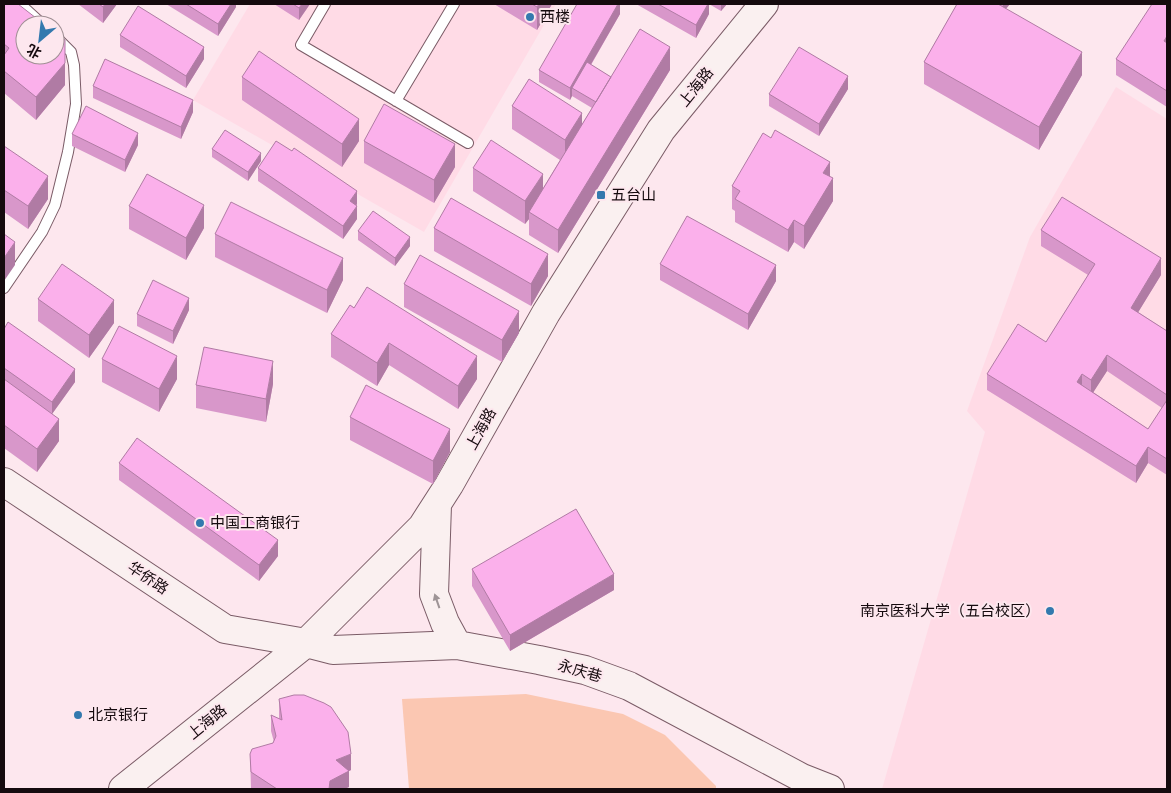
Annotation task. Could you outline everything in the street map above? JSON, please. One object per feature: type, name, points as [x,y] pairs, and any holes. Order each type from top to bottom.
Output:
[{"type":"main road","name":"上海路","points":[[123,789],[306,643],[422,527],[437,505],[546,313],[661,130],[764,4]]},
{"type":"main road","name":"华侨路","points":[[4,482],[225,629],[306,643]]},
{"type":"main road","points":[[437,505],[434,594],[445,623],[457,645]]},
{"type":"main road","name":"永庆巷","points":[[306,643],[333,650],[457,645],[585,670],[628,686],[802,778],[830,789]]},
{"type":"lane","points":[[20,4],[32,15]]},
{"type":"lane","points":[[325,4],[301,44],[468,143]]},
{"type":"lane","points":[[396,101],[454,4]]},
{"type":"lane","points":[[4,288],[42,232],[55,205],[68,152],[76,104],[74,65],[71,52],[65,46]]},
{"type":"shaded area","points":[[250,4],[556,4],[424,232],[193,100]]},
{"type":"shaded area","name":"南京医科大学（五台校区）","points":[[1116,87],[1167,119],[1167,789],[882,789],[985,432],[967,411],[1030,237]]},
{"type":"shaded area","points":[[526,694],[623,714],[665,735],[716,786],[716,789],[409,789],[402,699]]},
{"type":"building","points":[[4,4],[18,4],[32,15],[15,15],[15,65],[63,65],[36,97],[4,71],[4,55],[9,48],[4,44]]},
{"type":"building","points":[[186,4],[231,4],[218,24]]},
{"type":"building","points":[[293,4],[302,4],[299,8]]},
{"type":"building","points":[[577,4],[618,4],[570,88],[539,70]]},
{"type":"building","points":[[658,4],[708,4],[696,25]]},
{"type":"building","points":[[957,4],[998,4],[1082,52],[1039,127],[924,62]]},
{"type":"building","points":[[1152,4],[1167,4],[1167,36],[1164,41],[1167,43],[1167,91],[1116,59]]},
{"type":"building","points":[[138,6],[204,47],[186,76],[120,35]]},
{"type":"building","points":[[640,29],[670,47],[558,230],[529,212]]},
{"type":"building","points":[[799,47],[848,76],[819,124],[769,94]]},
{"type":"building","points":[[259,51],[359,119],[342,144],[242,77]]},
{"type":"building","points":[[105,59],[193,100],[181,127],[93,86]]},
{"type":"building","points":[[587,62],[611,77],[596,102],[572,88]]},
{"type":"building","points":[[529,79],[582,113],[565,140],[512,106]]},
{"type":"building","points":[[384,104],[455,144],[434,180],[364,141]]},
{"type":"building","points":[[86,106],[138,133],[125,160],[72,134]]},
{"type":"building","points":[[225,130],[261,153],[248,172],[212,149]]},
{"type":"building","points":[[775,130],[830,162],[823,173],[833,178],[804,226],[794,220],[788,230],[735,199],[740,191],[732,186],[763,133],[771,138]]},
{"type":"building","points":[[491,140],[543,174],[525,201],[473,168]]},
{"type":"building","points":[[276,141],[292,151],[294,148],[357,191],[350,201],[357,206],[343,226],[258,168]]},
{"type":"building","points":[[4,146],[48,176],[28,206],[4,190]]},
{"type":"building","points":[[147,174],[204,205],[186,238],[129,206]]},
{"type":"building","points":[[1062,197],[1161,258],[1131,308],[1167,331],[1167,395],[1107,355],[1091,380],[1082,374],[1077,382],[1148,429],[1167,400],[1167,459],[1148,447],[1136,466],[987,374],[1018,324],[1046,342],[1095,264],[1041,230]]},
{"type":"building","points":[[451,198],[548,254],[531,284],[434,228]]},
{"type":"building","points":[[231,202],[343,258],[327,290],[215,234]]},
{"type":"building","points":[[373,211],[410,237],[395,258],[358,231]]},
{"type":"building","points":[[687,216],[776,265],[748,314],[660,264]]},
{"type":"building","points":[[4,234],[15,242],[4,258]]},
{"type":"building","points":[[420,255],[519,311],[502,340],[404,284]]},
{"type":"building","points":[[62,264],[114,300],[89,335],[38,299]]},
{"type":"building","points":[[153,280],[189,298],[173,331],[137,314]]},
{"type":"building","points":[[367,287],[477,356],[458,386],[389,343],[377,363],[331,334],[350,305],[354,308]]},
{"type":"building","points":[[8,322],[75,369],[52,402],[4,368],[4,329]]},
{"type":"building","points":[[119,326],[177,356],[159,389],[102,359]]},
{"type":"building","points":[[204,347],[273,361],[266,399],[196,385]]},
{"type":"building","points":[[4,379],[59,419],[37,449],[4,425]]},
{"type":"building","points":[[366,385],[450,429],[433,461],[350,417]]},
{"type":"building","points":[[137,438],[278,540],[259,565],[119,463]]},
{"type":"building","points":[[576,509],[614,574],[510,635],[472,569]]},
{"type":"building","points":[[294,695],[304,695],[331,707],[348,732],[351,754],[336,760],[349,771],[330,781],[329,789],[277,789],[251,772],[250,754],[252,749],[273,743],[276,736],[271,715],[282,720],[279,699]]},
{"type":"place","name":"西楼","points":[[530,17]]},
{"type":"place","name":"五台山","points":[[601,195]]},
{"type":"place","name":"中国工商银行","points":[[200,523]]},
{"type":"place","name":"南京医科大学（五台校区）","points":[[1050,611]]},
{"type":"place","name":"北京银行","points":[[78,715]]}]
